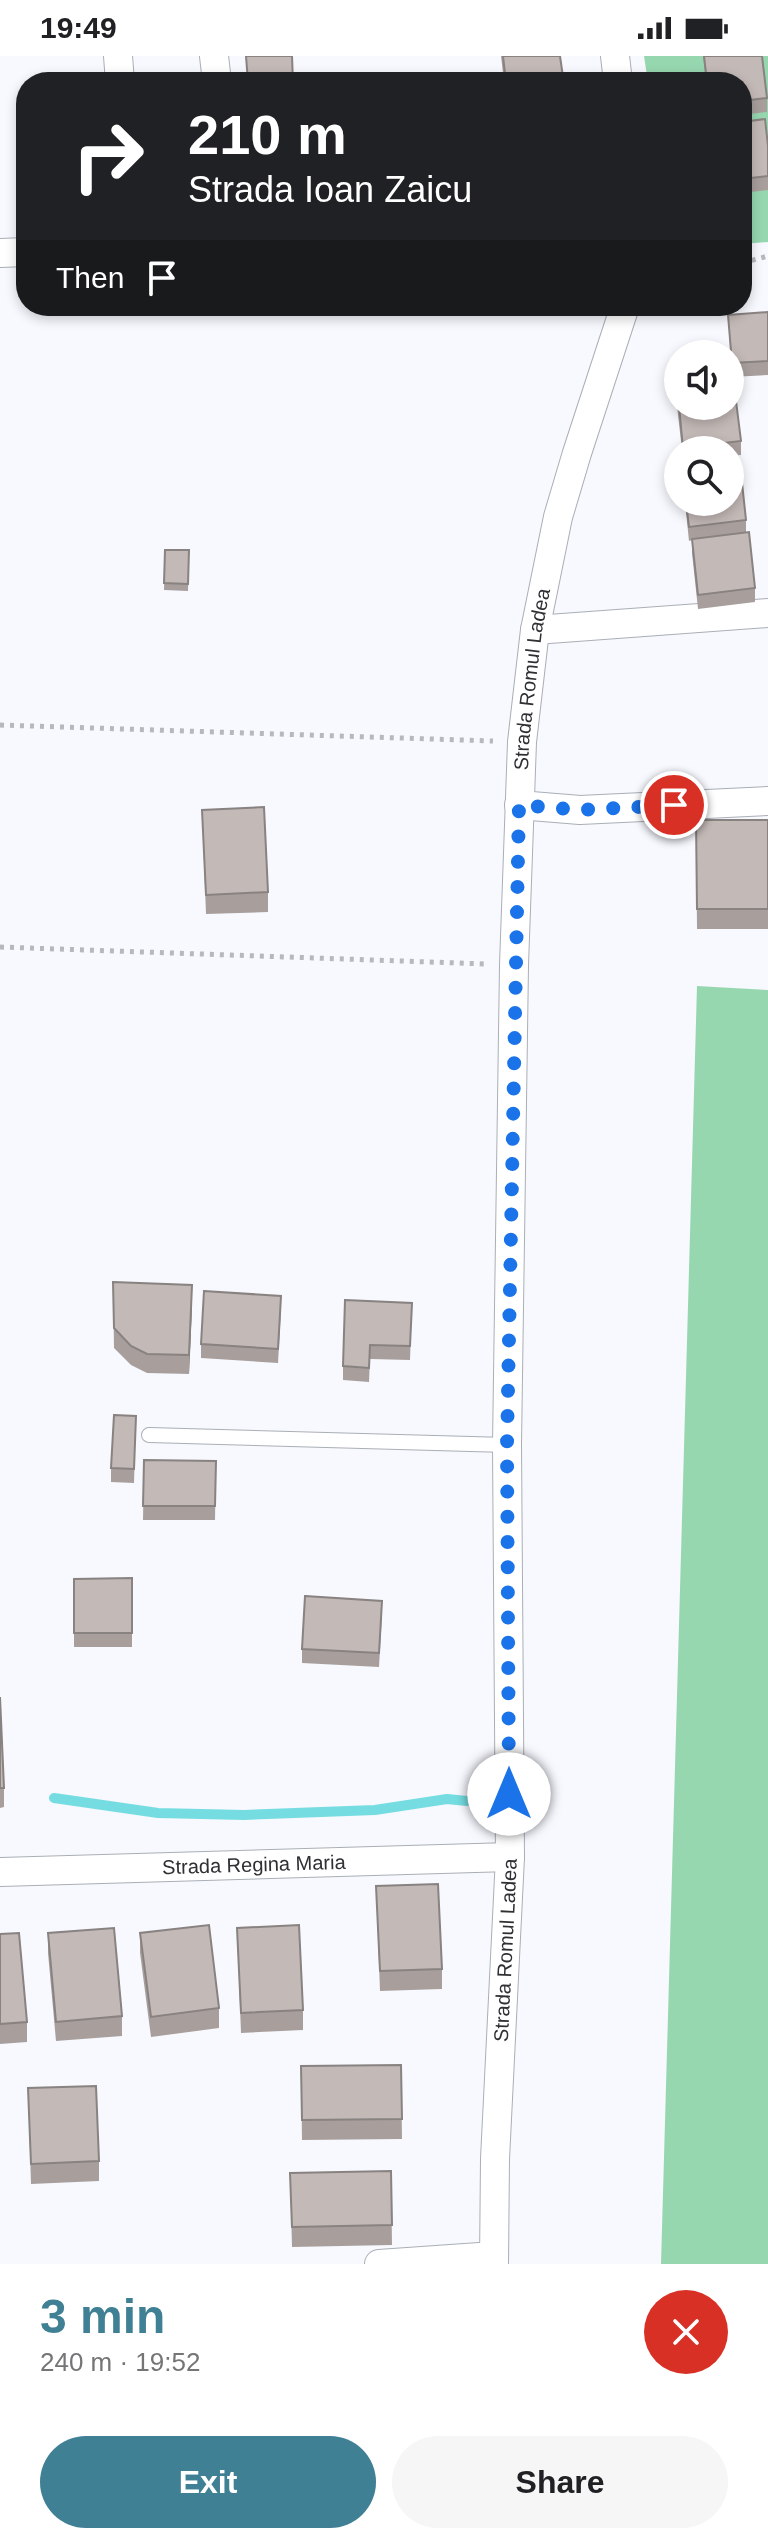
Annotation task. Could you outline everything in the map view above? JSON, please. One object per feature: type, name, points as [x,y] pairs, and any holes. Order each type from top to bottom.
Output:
[{"type":"street","name":"Strada Romul Ladea","points":[[494,2260],[496,2143],[510,1857],[507,1445],[514,965],[522,742],[535,630],[562,504],[622,316]]},
{"type":"street","points":[[535,630],[768,613]]},
{"type":"street","points":[[519,805],[580,810],[768,801]]},
{"type":"street","name":"Strada Regina Maria","points":[[0,1872],[510,1857]]},
{"type":"street","points":[[379,2264],[494,2260]]},
{"type":"lane","points":[[149,1435],[507,1445]]},
{"type":"path","points":[[0,725],[522,742]]},
{"type":"path","points":[[0,947],[514,965]]},
{"type":"green space","points":[[644,56],[768,56],[768,242],[752,243],[752,72],[646,72]]},
{"type":"green space","points":[[697,986],[768,990],[768,2264],[661,2264]]},
{"type":"building","points":[[246,56],[292,56],[293,72],[247,72]]},
{"type":"building","points":[[503,56],[560,56],[562,72],[505,72]]},
{"type":"building","points":[[704,56],[762,56],[767,98],[752,100],[752,72],[706,72]]},
{"type":"building","points":[[765,119],[768,176],[752,178],[752,121]]},
{"type":"building","points":[[768,312],[768,361],[744,362],[744,340],[730,340],[728,316],[752,316],[752,313]]},
{"type":"building","points":[[680,420],[738,420],[740,436],[682,436]]},
{"type":"building","points":[[744,501],[746,520],[689,527],[688,516],[744,516]]},
{"type":"building","points":[[749,532],[755,588],[698,595],[692,539]]},
{"type":"building","points":[[165,550],[189,550],[188,584],[164,583]]},
{"type":"building","points":[[264,807],[268,892],[206,895],[202,810]]},
{"type":"building","points":[[696,820],[768,820],[768,909],[697,909]]},
{"type":"building","points":[[113,1282],[192,1285],[189,1355],[147,1354],[131,1346],[114,1328]]},
{"type":"building","points":[[204,1291],[281,1296],[278,1349],[201,1344]]},
{"type":"building","points":[[345,1300],[412,1303],[410,1346],[370,1345],[369,1368],[343,1366]]},
{"type":"building","points":[[114,1415],[136,1416],[134,1469],[111,1468]]},
{"type":"building","points":[[144,1460],[216,1461],[215,1506],[143,1506]]},
{"type":"building","points":[[132,1578],[132,1633],[74,1633],[74,1579]]},
{"type":"building","points":[[305,1596],[382,1601],[379,1653],[302,1649]]},
{"type":"building","points":[[0,1697],[4,1788],[0,1788]]},
{"type":"building","points":[[438,1884],[442,1969],[380,1971],[376,1886]]},
{"type":"building","points":[[209,1925],[219,2008],[151,2017],[140,1933]]},
{"type":"building","points":[[299,1925],[303,2010],[241,2013],[237,1928]]},
{"type":"building","points":[[114,1928],[122,2016],[56,2022],[48,1933]]},
{"type":"building","points":[[19,1933],[27,2022],[0,2024],[0,1934]]},
{"type":"building","points":[[401,2065],[402,2119],[302,2120],[301,2066]]},
{"type":"building","points":[[96,2086],[99,2161],[31,2164],[28,2088]]},
{"type":"building","points":[[391,2171],[392,2225],[292,2227],[290,2173]]},
{"type":"waterway","points":[[54,1798],[158,1813],[244,1815],[375,1810],[447,1799],[467,1801]]},
{"type":"route","points":[[509,1794],[507,1445],[519,805],[580,810],[674,805]]}]
